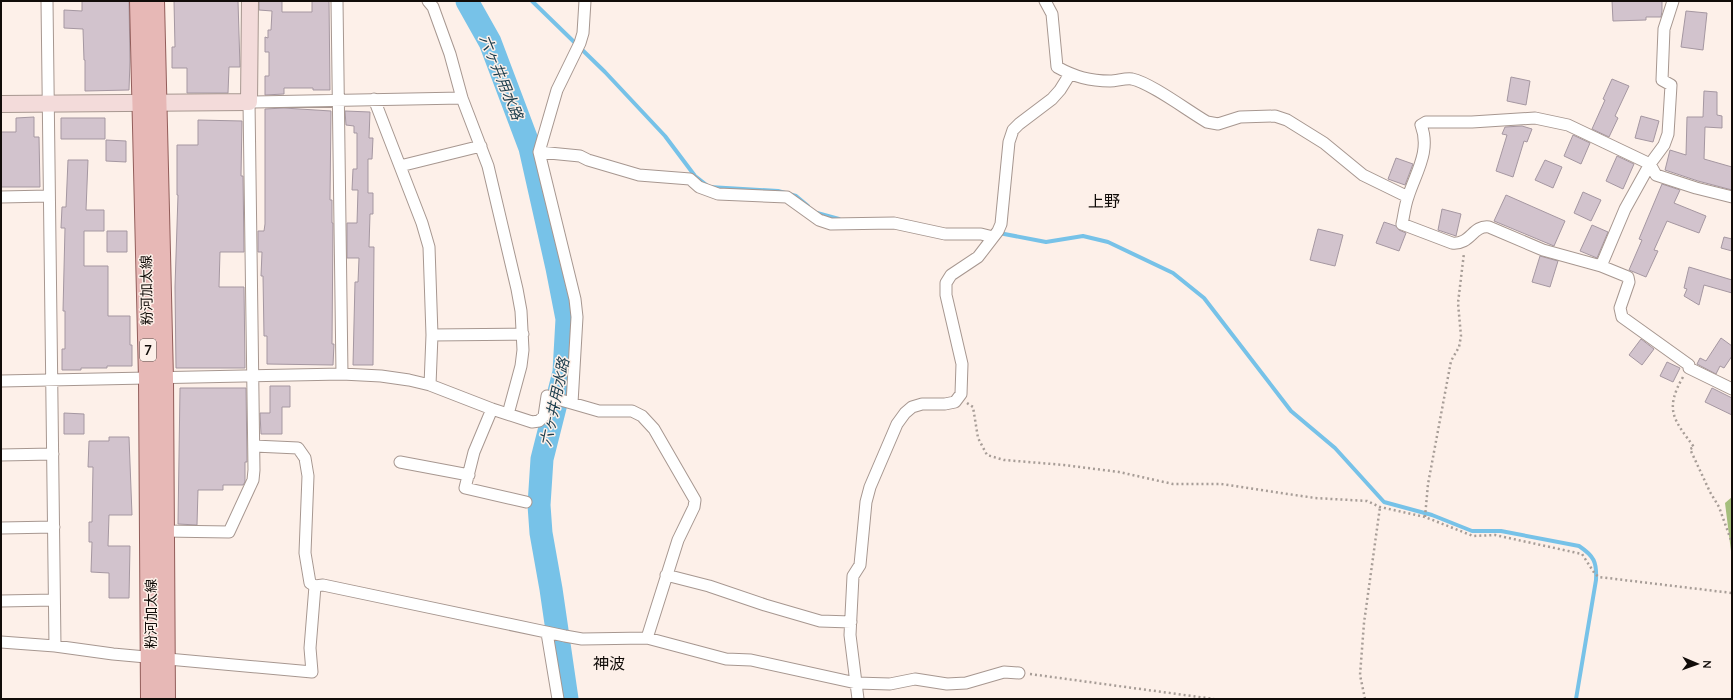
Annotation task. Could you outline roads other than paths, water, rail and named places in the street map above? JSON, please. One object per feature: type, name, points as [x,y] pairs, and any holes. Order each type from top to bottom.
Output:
[{"type":"main road","name":"粉河加太線","points":[[139,1],[149,102],[156,379],[158,658],[166,699]]},
{"type":"main road","name":"粉河加太線","points":[[149,102],[155,1]]},
{"type":"main road","name":"粉河加太線","points":[[150,699],[158,658],[164,531],[156,379]]},
{"type":"street","points":[[47,1],[55,646]]},
{"type":"street","points":[[164,531],[229,532],[253,480],[254,377],[249,102],[250,1]]},
{"type":"street","points":[[336,1],[342,374]]},
{"type":"street","points":[[428,1],[433,7],[450,54],[462,98],[488,166],[517,289],[523,334],[521,366],[508,414]]},
{"type":"street","points":[[563,400],[577,317],[575,299],[539,152],[557,90],[578,47],[583,33],[585,1]]},
{"type":"street","points":[[1045,1],[1052,14],[1057,67],[1070,74],[1088,80],[1112,81],[1131,79],[1143,83],[1207,122],[1218,124],[1240,117],[1275,116],[1281,118],[1324,143],[1363,175],[1408,197]]},
{"type":"street","points":[[1601,266],[1625,209],[1650,164],[1664,145],[1668,134],[1671,85],[1662,80],[1663,51],[1664,29],[1673,1]]},
{"type":"street","points":[[858,699],[850,635],[850,622],[853,576],[860,565],[866,502],[870,487],[897,424],[905,413],[912,407],[922,404],[945,404],[955,402],[961,394],[963,380],[962,364],[946,295],[946,283],[950,275],[978,257],[995,235],[1001,224],[1009,142],[1013,130],[1052,100],[1070,74]]},
{"type":"street","points":[[1,104],[249,102],[338,99],[462,98]]},
{"type":"street","points":[[374,99],[422,222],[429,247],[432,335],[430,386]]},
{"type":"street","points":[[1732,197],[1696,188],[1656,175],[1650,164],[1568,125],[1535,118],[1472,122],[1426,122],[1421,125],[1424,133],[1425,146],[1423,158],[1408,197],[1402,224],[1452,243],[1465,241],[1478,228],[1483,226],[1489,227],[1543,250],[1601,266],[1628,277],[1629,282],[1620,308],[1622,317],[1689,365],[1689,368],[1732,389]]},
{"type":"street","points":[[400,166],[481,146]]},
{"type":"street","points":[[539,152],[580,156],[588,160],[639,175],[690,179],[699,187],[718,194],[787,198],[819,220],[831,224],[894,223],[945,234],[995,235]]},
{"type":"street","points":[[1,197],[49,196]]},
{"type":"street","points":[[432,335],[523,334]]},
{"type":"street","points":[[1,381],[342,374],[381,376],[409,380],[532,422],[540,421],[544,416],[547,396],[599,411],[632,412],[642,416],[654,429],[695,500],[694,507],[678,540],[647,638]]},
{"type":"street","points":[[492,409],[474,452],[465,488],[526,502]]},
{"type":"street","points":[[254,446],[298,448],[305,458],[308,476],[305,552],[310,583],[315,586],[324,585],[582,639],[647,638],[726,659],[751,660],[856,683],[890,684],[916,679],[948,684],[966,683],[1004,672],[1020,673]]},
{"type":"street","points":[[1,455],[52,454]]},
{"type":"street","points":[[400,462],[469,475]]},
{"type":"street","points":[[1,528],[54,527]]},
{"type":"street","points":[[666,576],[710,586],[764,606],[820,621],[850,622]]},
{"type":"street","points":[[1,642],[55,646],[158,658],[312,672],[310,648],[315,586]]},
{"type":"street","points":[[1,601],[54,600]]},
{"type":"street","points":[[550,633],[558,699]]},
{"type":"waterway","name":"六ヶ井用水路","points":[[467,1],[490,42],[530,148],[567,319],[564,372],[542,459],[539,505],[541,533],[551,589],[567,699]]},
{"type":"waterway","points":[[532,1],[605,72],[665,136],[695,176],[709,187],[778,191],[796,196],[808,206]]},
{"type":"waterway","points":[[817,213],[839,219]]},
{"type":"waterway","points":[[999,233],[1046,242],[1083,236],[1108,242],[1173,273],[1204,298],[1291,411],[1335,448],[1384,502],[1432,515],[1472,531],[1501,531],[1579,546],[1588,553],[1594,560],[1596,580],[1576,699]]},
{"type":"district","name":"上野","points":[[1104,200]]},
{"type":"district","name":"神波","points":[[609,662]]}]
